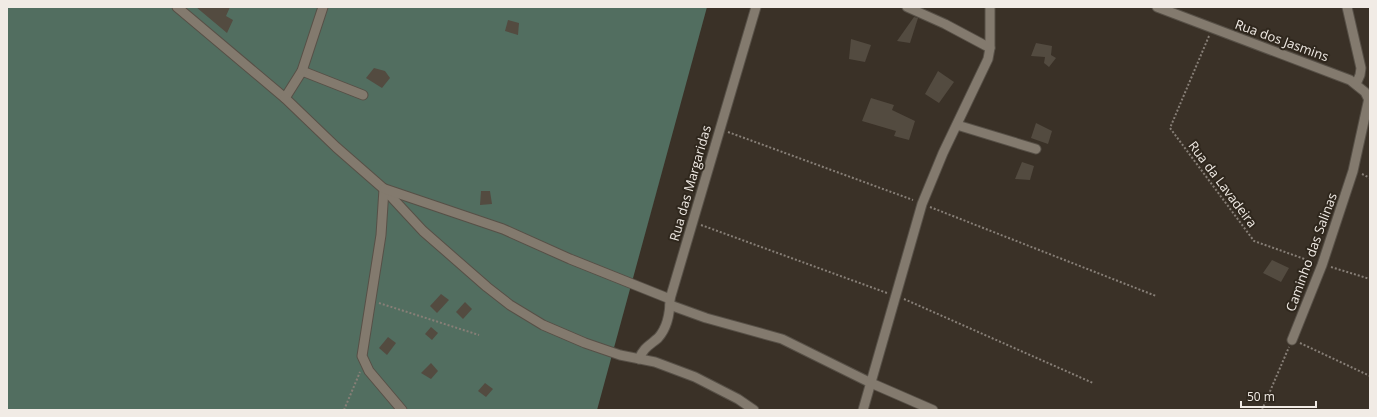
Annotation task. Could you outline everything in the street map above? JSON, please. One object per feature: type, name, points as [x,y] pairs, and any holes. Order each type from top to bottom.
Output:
[{"type":"street","points":[[177,7],[285,98],[336,147],[384,189],[423,230],[487,287],[510,305],[543,325],[606,351],[655,362],[695,377],[738,399],[754,410]]},
{"type":"street","points":[[285,98],[302,71],[323,7]]},
{"type":"street","name":"Rua das Margaridas","points":[[639,359],[644,348],[657,338],[666,326],[670,302],[692,222],[756,7]]},
{"type":"street","points":[[907,7],[945,24],[990,48]]},
{"type":"street","points":[[863,410],[922,204],[957,125],[985,67],[990,48],[990,7]]},
{"type":"street","name":"Rua dos Jasmins","points":[[1157,7],[1331,73],[1356,84],[1369,100]]},
{"type":"street","points":[[1347,7],[1361,68],[1356,84]]},
{"type":"street","points":[[302,71],[363,95]]},
{"type":"street","name":"Caminho das Salinas","points":[[1292,340],[1322,265],[1353,171],[1369,100]]},
{"type":"street","points":[[957,125],[1036,149]]},
{"type":"street","points":[[384,189],[381,235],[372,301],[363,348],[364,362],[402,410]]},
{"type":"street","points":[[384,189],[503,229],[706,318],[772,335],[870,383],[933,410]]},
{"type":"path","name":"Rua da Lavadeira","points":[[1212,28],[1170,128],[1254,241],[1322,265],[1370,279]]},
{"type":"path","points":[[719,129],[922,204],[1156,296]]},
{"type":"path","points":[[692,222],[896,296],[1093,384]]},
{"type":"path","points":[[372,301],[479,335]]},
{"type":"path","points":[[1262,410],[1292,340],[1370,376]]},
{"type":"path","points":[[344,410],[364,362]]},
{"type":"green space","points":[[7,7],[707,7],[597,410],[7,410]]},
{"type":"building","points":[[196,7],[230,7],[226,16],[233,20],[227,33]]},
{"type":"building","points":[[914,17],[918,18],[910,43],[897,41]]},
{"type":"building","points":[[508,20],[519,23],[518,35],[505,31]]},
{"type":"building","points":[[851,39],[871,45],[865,62],[849,59]]},
{"type":"building","points":[[1036,43],[1052,46],[1051,55],[1056,58],[1049,67],[1044,63],[1045,57],[1031,56]]},
{"type":"building","points":[[374,68],[385,71],[390,78],[382,88],[366,78]]},
{"type":"building","points":[[938,71],[954,82],[939,103],[925,94]]},
{"type":"building","points":[[871,98],[894,105],[892,110],[915,121],[909,140],[894,136],[896,131],[862,121]]},
{"type":"building","points":[[1036,123],[1052,131],[1048,144],[1031,138]]},
{"type":"building","points":[[1022,162],[1034,166],[1030,180],[1015,179]]},
{"type":"building","points":[[481,191],[490,191],[492,204],[480,205]]},
{"type":"building","points":[[1272,260],[1289,268],[1281,282],[1263,273]]},
{"type":"building","points":[[441,294],[449,300],[437,313],[430,306]]},
{"type":"building","points":[[465,302],[472,309],[463,319],[456,312]]},
{"type":"building","points":[[431,327],[438,333],[432,340],[425,334]]},
{"type":"building","points":[[388,337],[396,343],[387,355],[379,348]]},
{"type":"building","points":[[431,363],[438,371],[431,379],[421,373]]},
{"type":"building","points":[[485,383],[493,389],[486,397],[478,391]]}]
